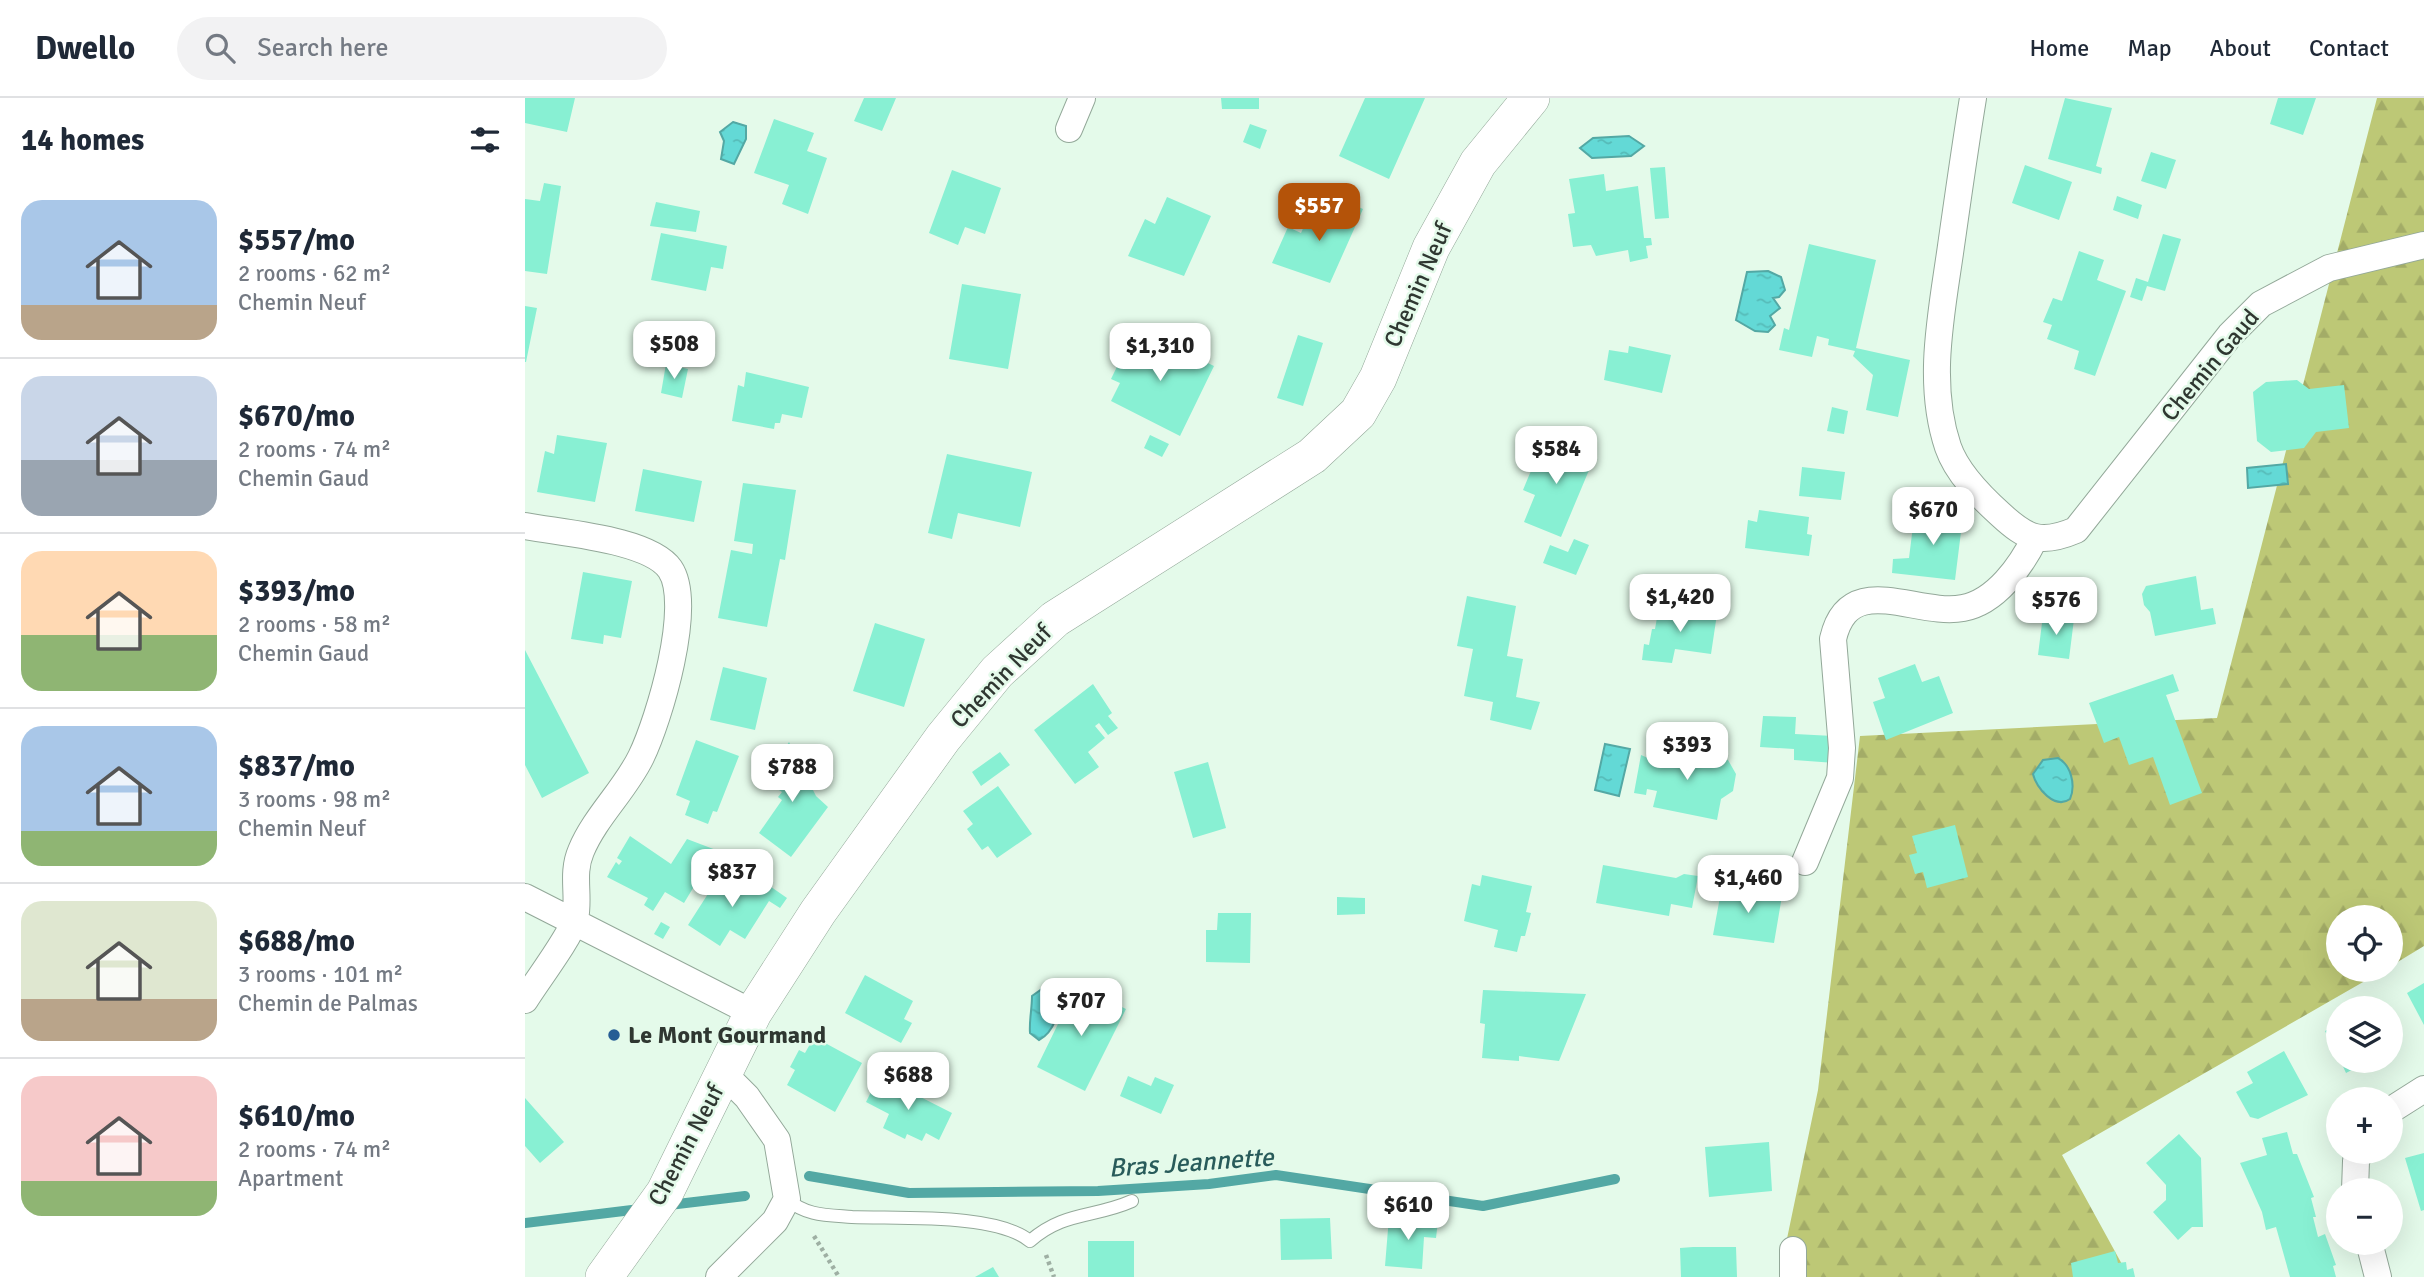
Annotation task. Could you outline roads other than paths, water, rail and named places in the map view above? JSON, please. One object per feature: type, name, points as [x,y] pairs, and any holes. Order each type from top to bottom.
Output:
[{"type":"street","points":[[1069,129],[1082,98]]},
{"type":"street","name":"Chemin Neuf","points":[[609,1271],[665,1192],[753,1013],[818,912],[943,737],[997,672],[1055,619],[1312,456],[1358,413],[1378,378],[1431,248],[1478,163],[1531,98]]},
{"type":"street","points":[[1805,862],[1840,778],[1842,748],[1833,639],[1837,622],[1855,603],[1872,599],[1935,609],[1964,608],[1986,599],[2024,559],[2035,538],[2016,529],[1965,478],[1949,449],[1941,418],[1936,347],[1973,98]]},
{"type":"street","name":"Chemin Gaud","points":[[2035,538],[2054,539],[2076,530],[2230,335],[2261,304],[2329,268],[2424,245]]},
{"type":"street","points":[[525,526],[633,546],[668,566],[679,593],[680,608],[658,716],[640,759],[581,850],[574,874],[575,921],[525,1000]]},
{"type":"street","points":[[525,897],[753,1013]]},
{"type":"street","points":[[719,1277],[791,1203],[777,1140],[747,1097],[724,1074]]},
{"type":"street","points":[[2403,1102],[2424,1089]]},
{"type":"street","points":[[1793,1250],[1793,1277]]},
{"type":"street","points":[[2372,1255],[2378,1277]]},
{"type":"lane","points":[[791,1203],[823,1215],[987,1223],[1018,1231],[1030,1241],[1045,1228],[1063,1219],[1106,1211],[1132,1201]]},
{"type":"water","points":[[733,122],[746,126],[746,139],[734,164],[721,159],[724,141],[720,132]]},
{"type":"water","points":[[1629,136],[1644,146],[1631,156],[1592,158],[1580,148],[1593,138]]},
{"type":"water","points":[[1768,271],[1781,277],[1785,290],[1779,297],[1773,298],[1780,308],[1770,316],[1775,325],[1768,332],[1755,331],[1736,320],[1747,272]]},
{"type":"water","points":[[2286,464],[2288,484],[2248,488],[2247,468]]},
{"type":"water","points":[[1605,744],[1630,749],[1619,796],[1595,790]]},
{"type":"water","points":[[2058,758],[2069,770],[2072,782],[2070,799],[2064,802],[2052,800],[2047,796],[2033,774],[2043,760]]},
{"type":"water","points":[[1042,989],[1057,996],[1058,1008],[1052,1027],[1039,1040],[1030,1033],[1030,1024],[1032,996]]},
{"type":"waterway","name":"Bras Jeannette","points":[[809,1176],[909,1193],[1098,1191],[1209,1184],[1276,1175],[1483,1206],[1615,1179]]},
{"type":"waterway","name":"Bras Jeannette","points":[[669,1205],[745,1196]]},
{"type":"waterway","name":"Bras Jeannette","points":[[525,1223],[640,1209]]},
{"type":"place","name":"Le Mont Gourmand","points":[[614,1035]]}]
